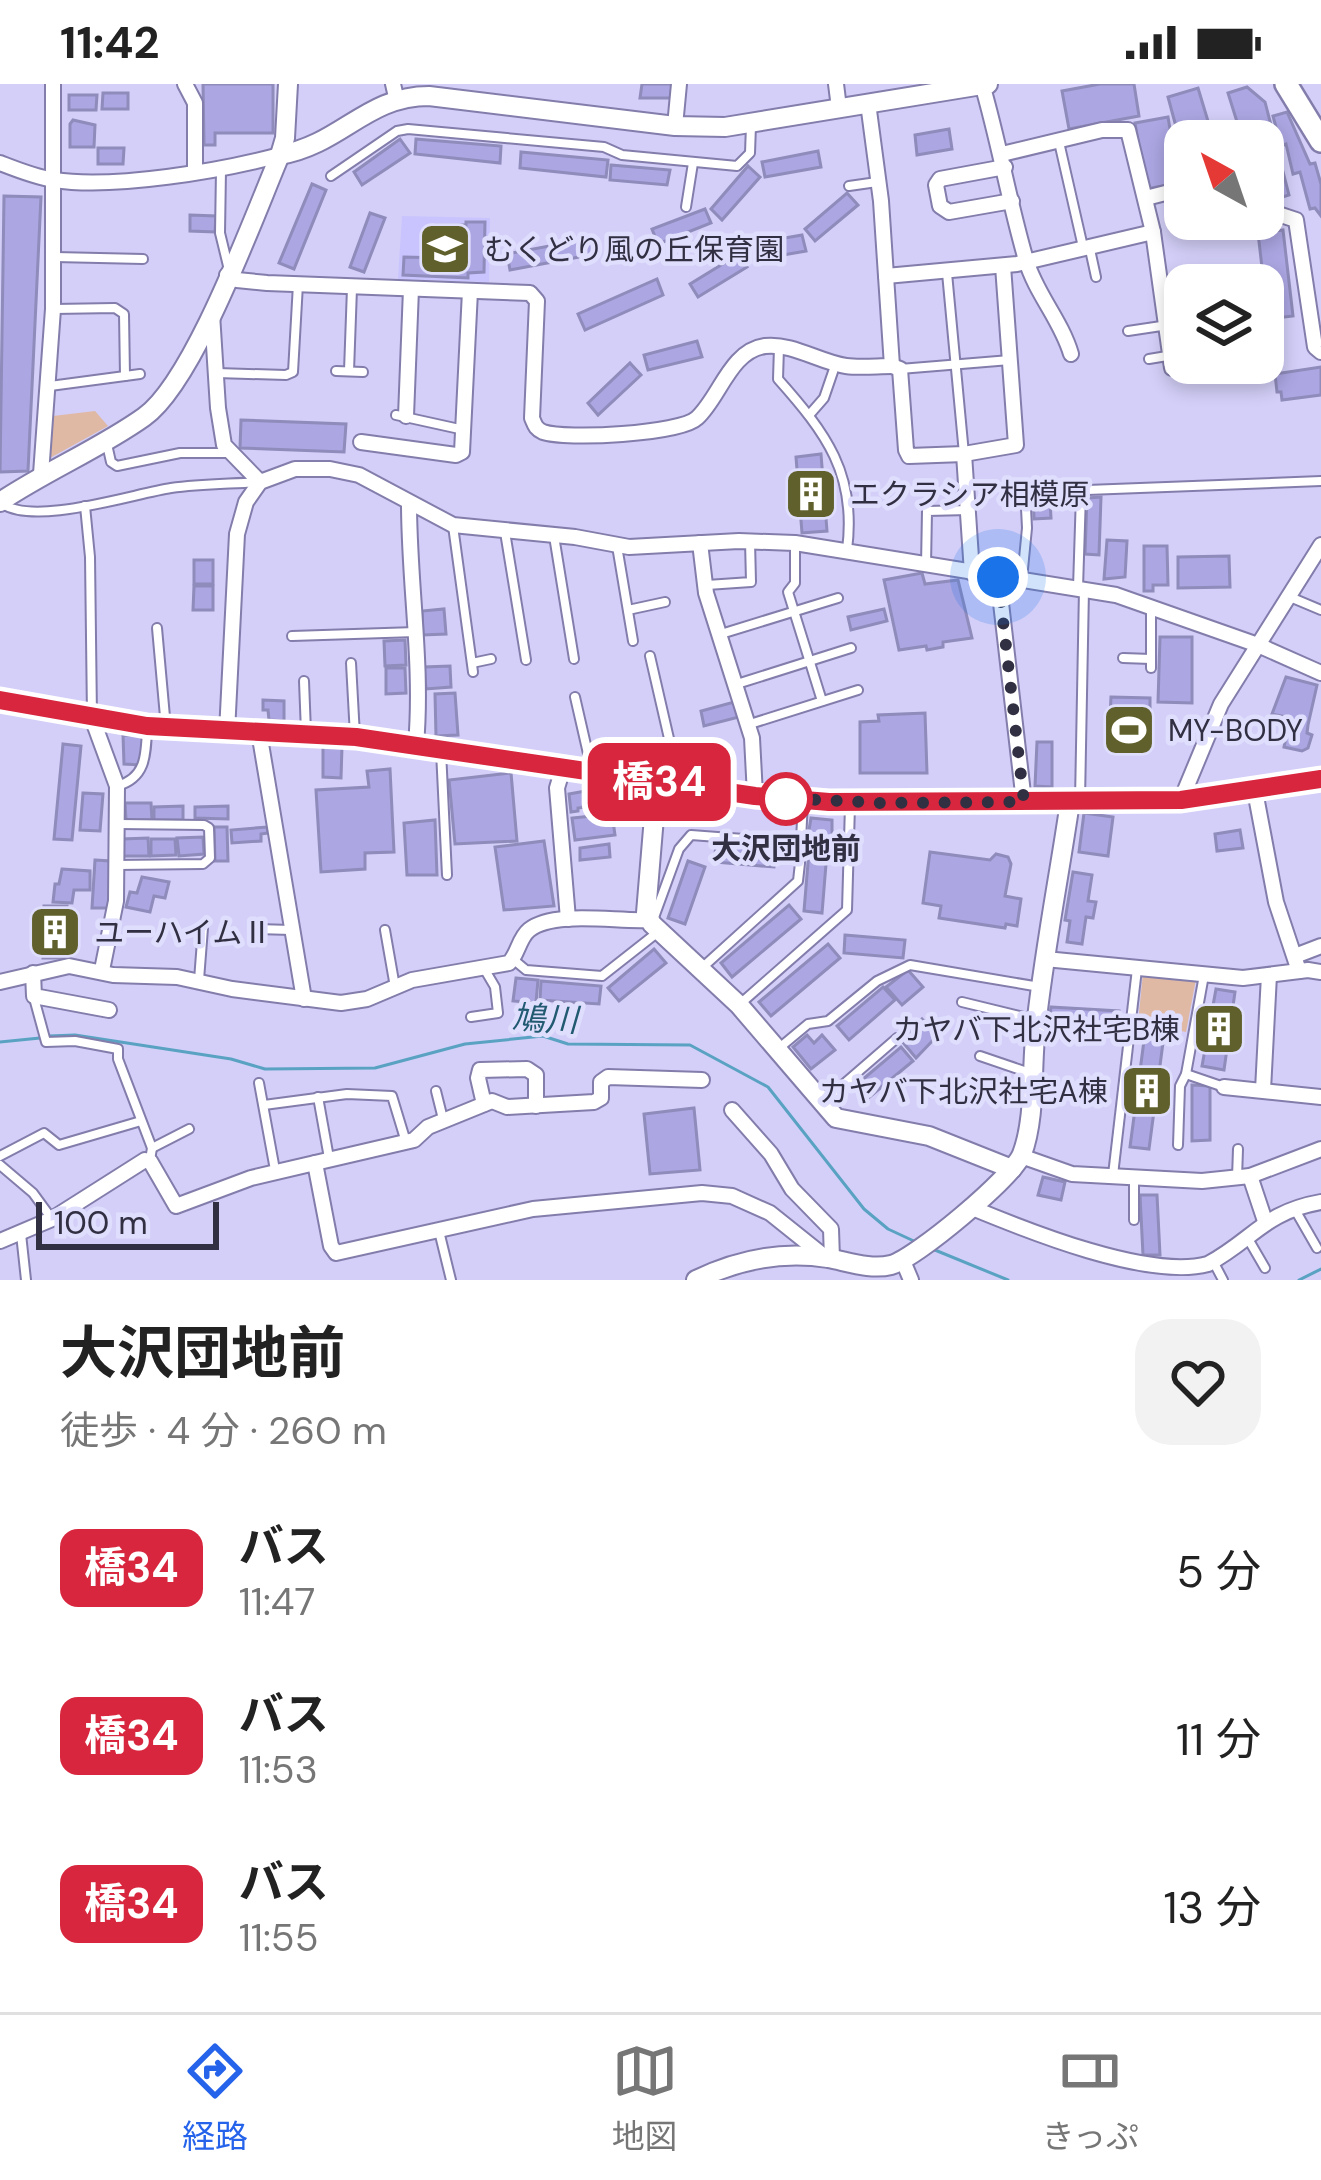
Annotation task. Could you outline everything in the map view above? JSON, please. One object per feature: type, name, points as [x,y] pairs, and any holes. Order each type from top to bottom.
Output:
[{"type":"main road","points":[[1286,84],[1321,140]]},
{"type":"street","points":[[41,474],[53,309],[53,84]]},
{"type":"street","points":[[185,84],[195,104],[195,172]]},
{"type":"street","points":[[0,502],[159,404],[185,368],[280,155],[288,84]]},
{"type":"street","points":[[675,126],[679,84]]},
{"type":"street","points":[[836,84],[838,108]]},
{"type":"street","points":[[0,163],[55,180],[90,182],[221,170],[324,141],[395,91],[675,126],[750,123],[984,84],[1026,261],[1071,354]]},
{"type":"street","points":[[868,103],[896,367],[907,453],[913,457],[964,454],[1018,443],[1003,266]]},
{"type":"street","points":[[1012,201],[946,212],[936,185],[940,179],[1059,142],[1125,128],[1146,197],[1164,299]]},
{"type":"street","points":[[1146,197],[1164,193]]},
{"type":"street","points":[[1284,217],[1297,222],[1315,347],[1321,352]]},
{"type":"street","points":[[886,276],[1003,266],[1153,232]]},
{"type":"street","points":[[228,273],[237,280],[534,296],[532,418],[544,432],[678,429],[698,417],[742,358],[756,349],[779,347],[836,363],[896,367]]},
{"type":"street","points":[[401,416],[411,289]]},
{"type":"street","points":[[368,439],[456,455],[464,447],[470,291]]},
{"type":"street","points":[[212,309],[220,424],[227,453],[260,482]]},
{"type":"street","points":[[964,454],[972,573]]},
{"type":"street","points":[[227,732],[237,534],[246,502],[260,482],[295,469],[345,471],[453,525],[554,534],[617,546],[795,543],[1081,589],[1151,606],[1321,673]]},
{"type":"street","points":[[409,503],[409,580],[421,695],[416,746]]},
{"type":"street","points":[[700,543],[705,585],[755,754],[755,796]]},
{"type":"street","points":[[1181,800],[1221,704],[1321,544]]},
{"type":"street","points":[[998,577],[1024,802]]},
{"type":"street","points":[[0,700],[156,727],[356,737],[803,800],[1181,800],[1321,778]]},
{"type":"street","points":[[92,718],[117,786],[116,901],[102,970]]},
{"type":"street","points":[[259,732],[304,999]]},
{"type":"street","points":[[563,768],[556,788],[568,919]]},
{"type":"street","points":[[653,925],[657,782]]},
{"type":"street","points":[[1255,791],[1276,902],[1297,963]]},
{"type":"street","points":[[696,1280],[783,1256],[875,1267],[916,1252],[1017,1163],[1026,1140],[1040,988],[1075,802]]},
{"type":"street","points":[[0,982],[61,966],[341,1003],[368,999],[412,980],[514,960],[528,931],[568,919],[653,925],[739,1005],[836,1118],[929,1136],[1017,1163],[1113,1177],[1244,1178],[1321,1149]]},
{"type":"street","points":[[1046,959],[1243,978],[1269,975],[1321,946]]},
{"type":"street","points":[[1297,963],[1321,972]]},
{"type":"street","points":[[33,974],[34,996],[102,1004]]},
{"type":"street","points":[[1263,1090],[1269,975]]},
{"type":"street","points":[[484,1104],[480,1070],[526,1069],[536,1075],[536,1106]]},
{"type":"street","points":[[0,1241],[52,1219],[151,1155],[176,1205],[276,1172],[406,1142],[492,1101],[507,1107],[599,1101],[601,1082],[608,1076],[703,1080]]},
{"type":"street","points":[[1224,1087],[1321,1096]]},
{"type":"street","points":[[740,1114],[791,1189],[831,1229],[828,1258]]},
{"type":"street","points":[[322,1161],[331,1246],[336,1253],[533,1209],[635,1197],[719,1195],[770,1213],[828,1258]]},
{"type":"street","points":[[1244,1178],[1265,1221]]},
{"type":"street","points":[[970,1207],[1102,1261],[1173,1276],[1214,1261],[1265,1221],[1293,1207],[1321,1202]]},
{"type":"street","points":[[911,1280],[916,1252]]},
{"type":"lane","points":[[331,176],[407,129],[604,147],[622,155],[737,166],[750,153],[750,123]]},
{"type":"lane","points":[[1059,142],[1096,277]]},
{"type":"lane","points":[[686,207],[693,163]]},
{"type":"lane","points":[[221,170],[220,232],[228,273]]},
{"type":"lane","points":[[849,186],[878,182]]},
{"type":"lane","points":[[53,257],[143,259]]},
{"type":"lane","points":[[947,271],[964,454]]},
{"type":"lane","points":[[215,373],[293,372],[298,284]]},
{"type":"lane","points":[[350,371],[352,287]]},
{"type":"lane","points":[[53,309],[115,308],[124,314],[125,376]]},
{"type":"lane","points":[[1128,331],[1164,318]]},
{"type":"lane","points":[[779,347],[778,379],[810,414],[832,450],[850,502],[847,551]]},
{"type":"lane","points":[[1149,359],[1164,359]]},
{"type":"lane","points":[[896,367],[1012,360]]},
{"type":"lane","points":[[810,414],[824,398],[836,363]]},
{"type":"lane","points":[[336,370],[363,372]]},
{"type":"lane","points":[[50,386],[140,374]]},
{"type":"lane","points":[[401,416],[466,430]]},
{"type":"lane","points":[[106,439],[111,462],[117,466],[179,454],[227,453]]},
{"type":"lane","points":[[1075,802],[1084,492],[1321,481]]},
{"type":"lane","points":[[0,502],[12,509],[85,506],[175,488],[260,482]]},
{"type":"lane","points":[[1022,580],[1025,488]]},
{"type":"lane","points":[[85,506],[92,718]]},
{"type":"lane","points":[[926,566],[927,511],[969,510]]},
{"type":"lane","points":[[453,525],[472,668],[491,659]]},
{"type":"lane","points":[[505,530],[526,660]]},
{"type":"lane","points":[[554,534],[574,659]]},
{"type":"lane","points":[[705,585],[751,582],[750,541]]},
{"type":"lane","points":[[795,543],[795,583],[788,590],[822,701]]},
{"type":"lane","points":[[617,546],[633,641]]},
{"type":"lane","points":[[1290,597],[1321,610]]},
{"type":"lane","points":[[719,635],[838,598]]},
{"type":"lane","points":[[628,610],[665,602]]},
{"type":"lane","points":[[1123,658],[1151,663],[1151,606]]},
{"type":"lane","points":[[117,786],[131,782],[144,768],[156,727],[158,628]]},
{"type":"lane","points":[[292,636],[418,632]]},
{"type":"lane","points":[[736,685],[850,648]]},
{"type":"lane","points":[[650,656],[679,785]]},
{"type":"lane","points":[[351,663],[356,737]]},
{"type":"lane","points":[[304,680],[306,733]]},
{"type":"lane","points":[[748,725],[858,690]]},
{"type":"lane","points":[[574,697],[592,771]]},
{"type":"lane","points":[[441,749],[447,875]]},
{"type":"lane","points":[[701,968],[798,881],[803,800]]},
{"type":"lane","points":[[739,1005],[844,915],[850,802]]},
{"type":"lane","points":[[116,865],[203,864],[210,858],[209,829],[204,825],[118,824]]},
{"type":"lane","points":[[514,960],[526,970],[602,976],[653,925],[679,850],[691,835],[776,839],[800,862]]},
{"type":"lane","points":[[199,981],[202,928]]},
{"type":"lane","points":[[256,928],[293,931]]},
{"type":"lane","points":[[385,929],[395,987]]},
{"type":"lane","points":[[777,1050],[808,1024],[829,1021],[877,981],[910,965],[1040,988]]},
{"type":"lane","points":[[471,1017],[497,1013],[495,987],[484,968]]},
{"type":"lane","points":[[1113,1177],[1137,968]]},
{"type":"lane","points":[[1178,1145],[1180,1086],[1204,973]]},
{"type":"lane","points":[[34,996],[44,1038],[118,1049],[151,1155],[188,1129]]},
{"type":"lane","points":[[969,1000],[1036,1020]]},
{"type":"lane","points":[[822,1103],[897,1038]]},
{"type":"lane","points":[[980,1056],[1031,1073]]},
{"type":"lane","points":[[1186,1074],[1224,1087]]},
{"type":"lane","points":[[259,1083],[276,1172]]},
{"type":"lane","points":[[436,1091],[443,1121]]},
{"type":"lane","points":[[264,1106],[318,1097],[392,1096],[406,1142]]},
{"type":"lane","points":[[318,1097],[322,1161]]},
{"type":"lane","points":[[0,1156],[44,1132],[59,1145],[141,1121]]},
{"type":"lane","points":[[1238,1149],[1244,1178]]},
{"type":"lane","points":[[0,1165],[33,1193],[52,1219]]},
{"type":"lane","points":[[1134,1178],[1134,1220]]},
{"type":"lane","points":[[1293,1207],[1317,1248]]},
{"type":"lane","points":[[439,1231],[452,1280]]},
{"type":"lane","points":[[21,1234],[26,1280]]},
{"type":"lane","points":[[1246,1236],[1265,1268]]},
{"type":"lane","points":[[1214,1261],[1222,1280]]},
{"type":"shaded area","name":"むくどり風の丘保育園","points":[[402,216],[490,218],[489,282],[398,279]]},
{"type":"shaded area","points":[[95,411],[108,426],[50,458],[53,416]]},
{"type":"shaded area","points":[[1143,973],[1196,979],[1186,1032],[1138,1023]]},
{"type":"building","points":[[203,84],[273,84],[273,133],[215,133],[215,145],[204,145]]},
{"type":"building","points":[[642,84],[674,84],[672,98],[640,98]]},
{"type":"building","points":[[1134,84],[1139,116],[1069,129],[1062,91]]},
{"type":"building","points":[[1247,87],[1265,102],[1270,120],[1236,120],[1228,93]]},
{"type":"building","points":[[1198,88],[1208,120],[1174,120],[1168,97]]},
{"type":"building","points":[[103,93],[128,93],[128,109],[102,109]]},
{"type":"building","points":[[69,95],[97,95],[96,110],[69,110]]},
{"type":"building","points":[[1287,112],[1310,164],[1315,163],[1321,216],[1310,209],[1300,172],[1293,174],[1284,145],[1284,120],[1273,116]]},
{"type":"building","points":[[1168,117],[1164,120],[1164,186],[1146,189],[1135,123]]},
{"type":"building","points":[[73,120],[95,125],[94,147],[70,147]]},
{"type":"building","points":[[949,129],[952,149],[917,155],[915,135]]},
{"type":"building","points":[[400,139],[410,153],[362,185],[354,172]]},
{"type":"building","points":[[416,139],[501,146],[500,163],[415,154]]},
{"type":"building","points":[[98,148],[124,148],[123,164],[98,164]]},
{"type":"building","points":[[818,151],[821,167],[765,177],[762,162]]},
{"type":"building","points":[[521,152],[608,160],[606,177],[520,168]]},
{"type":"building","points":[[611,165],[670,170],[667,185],[610,180]]},
{"type":"building","points":[[748,166],[760,177],[722,220],[711,209]]},
{"type":"building","points":[[312,184],[326,190],[294,269],[279,263]]},
{"type":"building","points":[[847,193],[858,205],[815,241],[805,229]]},
{"type":"building","points":[[4,196],[41,197],[28,471],[0,472]]},
{"type":"building","points":[[705,209],[711,223],[658,244],[652,229]]},
{"type":"building","points":[[370,213],[385,218],[364,272],[350,267]]},
{"type":"building","points":[[190,215],[216,216],[215,232],[190,231]]},
{"type":"building","points":[[485,222],[484,272],[468,273],[468,278],[403,275],[404,257],[448,258],[449,241],[435,241],[436,225]]},
{"type":"building","points":[[802,235],[806,251],[749,261],[745,245]]},
{"type":"building","points":[[592,238],[595,254],[510,270],[507,254]]},
{"type":"building","points":[[1284,239],[1293,316],[1284,317],[1284,264],[1262,264],[1259,240]]},
{"type":"building","points":[[739,254],[747,267],[698,297],[690,284]]},
{"type":"building","points":[[657,279],[663,295],[585,330],[578,314]]},
{"type":"building","points":[[697,341],[702,357],[648,370],[644,355]]},
{"type":"building","points":[[630,363],[641,375],[598,415],[588,403]]},
{"type":"building","points":[[1321,367],[1321,395],[1282,400],[1276,384],[1284,384],[1284,373]]},
{"type":"building","points":[[241,420],[346,424],[344,452],[240,448]]},
{"type":"building","name":"エクラシア相模原","points":[[821,454],[827,531],[802,533],[796,457]]},
{"type":"building","points":[[1049,483],[1051,518],[1034,519],[1033,484]]},
{"type":"building","points":[[1101,497],[1099,555],[1085,554],[1087,498]]},
{"type":"building","points":[[1107,540],[1127,541],[1125,577],[1104,579]]},
{"type":"building","points":[[1144,546],[1167,546],[1168,585],[1153,585],[1153,591],[1144,591]]},
{"type":"building","points":[[1229,556],[1230,587],[1178,588],[1178,557]]},
{"type":"building","points":[[194,560],[213,560],[213,584],[194,584]]},
{"type":"building","points":[[922,573],[925,584],[958,580],[972,638],[943,642],[943,647],[927,650],[926,646],[899,650],[884,580]]},
{"type":"building","points":[[194,586],[213,586],[213,610],[193,610]]},
{"type":"building","points":[[444,609],[446,634],[423,635],[422,611]]},
{"type":"building","points":[[884,609],[887,621],[851,630],[848,617]]},
{"type":"building","points":[[1160,637],[1192,637],[1192,703],[1158,702]]},
{"type":"building","points":[[405,640],[406,665],[385,666],[384,641]]},
{"type":"building","points":[[450,666],[451,687],[426,689],[424,667]]},
{"type":"building","points":[[386,668],[405,668],[406,693],[386,694]]},
{"type":"building","points":[[1286,677],[1317,685],[1307,733],[1312,735],[1302,751],[1284,747],[1290,718],[1272,714]]},
{"type":"building","points":[[455,693],[458,735],[436,736],[435,694]]},
{"type":"building","points":[[1111,697],[1150,698],[1150,740],[1109,738]]},
{"type":"building","points":[[263,700],[284,701],[284,721],[269,720]]},
{"type":"building","points":[[734,702],[739,717],[704,726],[701,711]]},
{"type":"building","points":[[925,713],[927,773],[860,773],[860,722],[879,721],[878,715]]},
{"type":"building","points":[[123,735],[144,736],[141,765],[124,764]]},
{"type":"building","points":[[1037,742],[1052,742],[1052,787],[1035,786]]},
{"type":"building","points":[[664,743],[667,758],[639,766],[636,752]]},
{"type":"building","points":[[63,744],[81,746],[72,840],[54,839]]},
{"type":"building","points":[[323,747],[342,747],[341,778],[323,777]]},
{"type":"building","points":[[390,769],[394,852],[365,853],[365,869],[321,872],[316,790],[369,787],[367,771]]},
{"type":"building","points":[[511,773],[517,841],[455,844],[449,780]]},
{"type":"building","points":[[602,788],[611,791],[612,808],[605,810],[603,805],[571,812],[569,794]]},
{"type":"building","points":[[83,793],[103,794],[100,831],[80,830]]},
{"type":"building","points":[[125,803],[151,803],[152,820],[126,820]]},
{"type":"building","points":[[183,806],[183,820],[154,820],[154,807]]},
{"type":"building","points":[[228,806],[228,819],[195,818],[195,807]]},
{"type":"building","points":[[1084,813],[1113,817],[1108,856],[1079,852]]},
{"type":"building","points":[[612,814],[615,835],[575,840],[572,818]]},
{"type":"building","points":[[811,818],[832,820],[832,850],[806,848]]},
{"type":"building","points":[[435,820],[437,875],[407,875],[404,823]]},
{"type":"building","points":[[214,827],[227,827],[228,861],[215,861]]},
{"type":"building","points":[[267,827],[261,841],[232,843],[231,830]]},
{"type":"building","points":[[1240,830],[1243,848],[1217,851],[1215,834]]},
{"type":"building","points":[[203,837],[204,854],[179,856],[177,838]]},
{"type":"building","points":[[148,838],[149,856],[121,856],[122,839]]},
{"type":"building","points":[[151,839],[175,839],[176,855],[151,856]]},
{"type":"building","points":[[544,841],[554,906],[504,910],[495,847]]},
{"type":"building","points":[[609,844],[610,857],[580,860],[580,848]]},
{"type":"building","points":[[716,845],[776,849],[774,867],[714,862]]},
{"type":"building","points":[[809,851],[827,852],[822,913],[804,911]]},
{"type":"building","points":[[930,852],[990,860],[996,854],[1008,857],[1005,896],[1021,899],[1017,926],[939,918],[941,906],[923,903]]},
{"type":"building","points":[[95,860],[110,861],[109,908],[92,908]]},
{"type":"building","points":[[688,861],[705,867],[685,924],[668,918]]},
{"type":"building","points":[[62,869],[90,871],[90,890],[74,890],[72,903],[53,902]]},
{"type":"building","points":[[1073,872],[1092,875],[1088,901],[1096,902],[1093,918],[1086,917],[1082,944],[1067,942],[1070,921],[1065,920]]},
{"type":"building","points":[[142,877],[169,882],[165,898],[154,896],[150,912],[126,907]]},
{"type":"building","points":[[789,905],[801,919],[732,977],[721,963]]},
{"type":"building","name":"ユーハイムⅡ","points":[[44,906],[67,906],[65,958],[43,958]]},
{"type":"building","points":[[845,935],[905,940],[903,958],[844,953]]},
{"type":"building","points":[[828,944],[840,958],[771,1016],[759,1002]]},
{"type":"building","points":[[654,949],[666,963],[619,1001],[608,988]]},
{"type":"building","points":[[908,970],[923,987],[902,1005],[886,987]]},
{"type":"building","points":[[516,978],[538,980],[536,1003],[513,1001]]},
{"type":"building","points":[[541,981],[601,986],[599,1004],[540,1000]]},
{"type":"building","points":[[883,987],[895,1000],[849,1040],[837,1026]]},
{"type":"building","name":"カヤバ下北沢社宅B棟","points":[[1216,989],[1235,992],[1224,1070],[1202,1066]]},
{"type":"building","points":[[1051,1007],[1119,1011],[1119,1032],[1048,1027]]},
{"type":"building","points":[[922,1019],[937,1036],[916,1058],[901,1040]]},
{"type":"building","name":"カヤバ下北沢社宅A棟","points":[[1145,1033],[1164,1035],[1149,1149],[1130,1147]]},
{"type":"building","points":[[807,1035],[814,1043],[822,1035],[835,1050],[811,1069],[793,1047]]},
{"type":"building","points":[[901,1047],[913,1061],[867,1099],[856,1085]]},
{"type":"building","points":[[1192,1085],[1210,1086],[1210,1140],[1192,1141]]},
{"type":"building","points":[[694,1108],[700,1170],[650,1174],[644,1114]]},
{"type":"building","points":[[1043,1177],[1065,1182],[1061,1200],[1038,1195]]},
{"type":"building","points":[[1140,1195],[1157,1195],[1160,1255],[1143,1255]]},
{"type":"waterway","name":"鳩川","points":[[49,1036],[75,1035],[231,1059],[265,1069],[375,1068],[465,1044],[543,1036],[568,1044],[690,1045],[768,1087],[864,1209],[888,1229],[916,1242]]},
{"type":"waterway","name":"鳩川","points":[[0,1042],[40,1038]]},
{"type":"waterway","name":"鳩川","points":[[930,1248],[1008,1280]]},
{"type":"waterway","name":"鳩川","points":[[1299,1280],[1321,1269]]},
{"type":"bus line","name":"橋34","points":[[0,700],[147,726],[356,737],[755,796],[829,802],[1181,800],[1321,779]]},
{"type":"place","name":"むくどり風の丘保育園","points":[[445,249]]},
{"type":"place","name":"エクラシア相模原","points":[[811,494]]},
{"type":"place","name":"MY-BODY","points":[[1129,730]]},
{"type":"place","name":"大沢団地前","points":[[786,799]]},
{"type":"place","name":"ユーハイムⅡ","points":[[55,932]]},
{"type":"place","name":"カヤバ下北沢社宅B棟","points":[[1219,1029]]},
{"type":"place","name":"カヤバ下北沢社宅A棟","points":[[1147,1091]]},
{"type":"route","points":[[786,799],[779,798],[1024,802],[998,577]]}]
